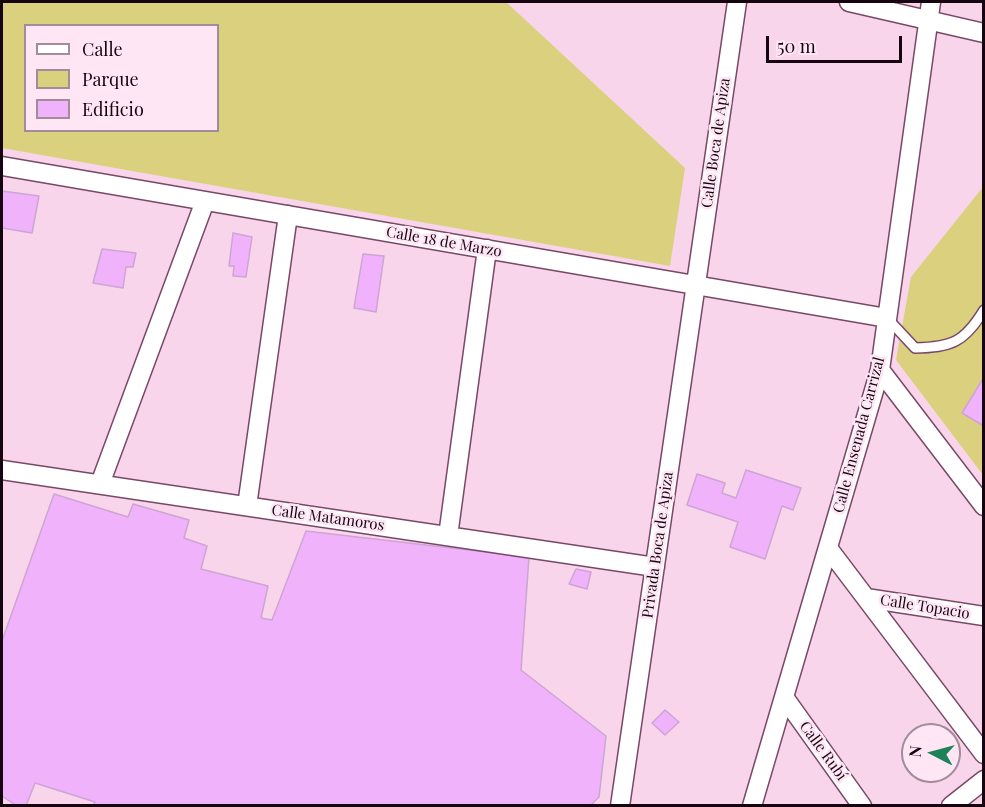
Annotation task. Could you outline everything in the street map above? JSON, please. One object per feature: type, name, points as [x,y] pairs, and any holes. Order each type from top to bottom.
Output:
[{"type":"street","name":"Calle Boca de Apiza","points":[[696,285],[737,2]]},
{"type":"street","points":[[849,2],[984,33]]},
{"type":"street","name":"Calle Ensenada Carrizal","points":[[752,806],[880,370],[931,2]]},
{"type":"street","name":"Calle 18 de Marzo","points":[[2,166],[886,318]]},
{"type":"street","points":[[100,484],[205,201]]},
{"type":"street","points":[[247,506],[288,215]]},
{"type":"street","points":[[448,536],[487,249]]},
{"type":"street","name":"Privada Boca de Apiza","points":[[620,806],[696,285]]},
{"type":"street","points":[[880,370],[984,506]]},
{"type":"street","name":"Calle Matamoros","points":[[2,470],[655,567]]},
{"type":"street","points":[[828,548],[984,754]]},
{"type":"street","name":"Calle Topacio","points":[[866,598],[984,616]]},
{"type":"street","name":"Calle Rubí","points":[[784,698],[862,806]]},
{"type":"street","points":[[951,806],[984,780]]},
{"type":"lane","points":[[886,318],[915,348],[948,347],[975,325],[984,310]]},
{"type":"green space","points":[[2,2],[506,2],[685,168],[670,266],[2,148]]},
{"type":"green space","points":[[983,187],[983,475],[896,360],[911,277]]},
{"type":"building","points":[[2,191],[39,196],[32,233],[2,228]]},
{"type":"building","points":[[233,233],[252,237],[246,277],[233,276],[234,266],[229,266]]},
{"type":"building","points":[[102,249],[136,253],[133,267],[126,267],[123,288],[93,283]]},
{"type":"building","points":[[363,254],[384,256],[376,312],[354,308]]},
{"type":"building","points":[[984,377],[984,426],[962,413]]},
{"type":"building","points":[[746,470],[801,488],[793,510],[782,506],[765,559],[730,547],[738,522],[687,505],[697,474],[725,483],[722,493],[736,498]]},
{"type":"building","points":[[54,494],[128,517],[133,504],[189,520],[184,538],[207,546],[201,569],[268,586],[261,618],[272,620],[306,531],[529,557],[521,670],[606,736],[599,797],[590,806],[93,806],[95,802],[35,783],[26,806],[17,806],[2,796],[2,641]]},
{"type":"building","points":[[576,569],[591,572],[587,589],[569,584]]},
{"type":"building","points":[[665,710],[679,722],[665,735],[652,723]]}]
